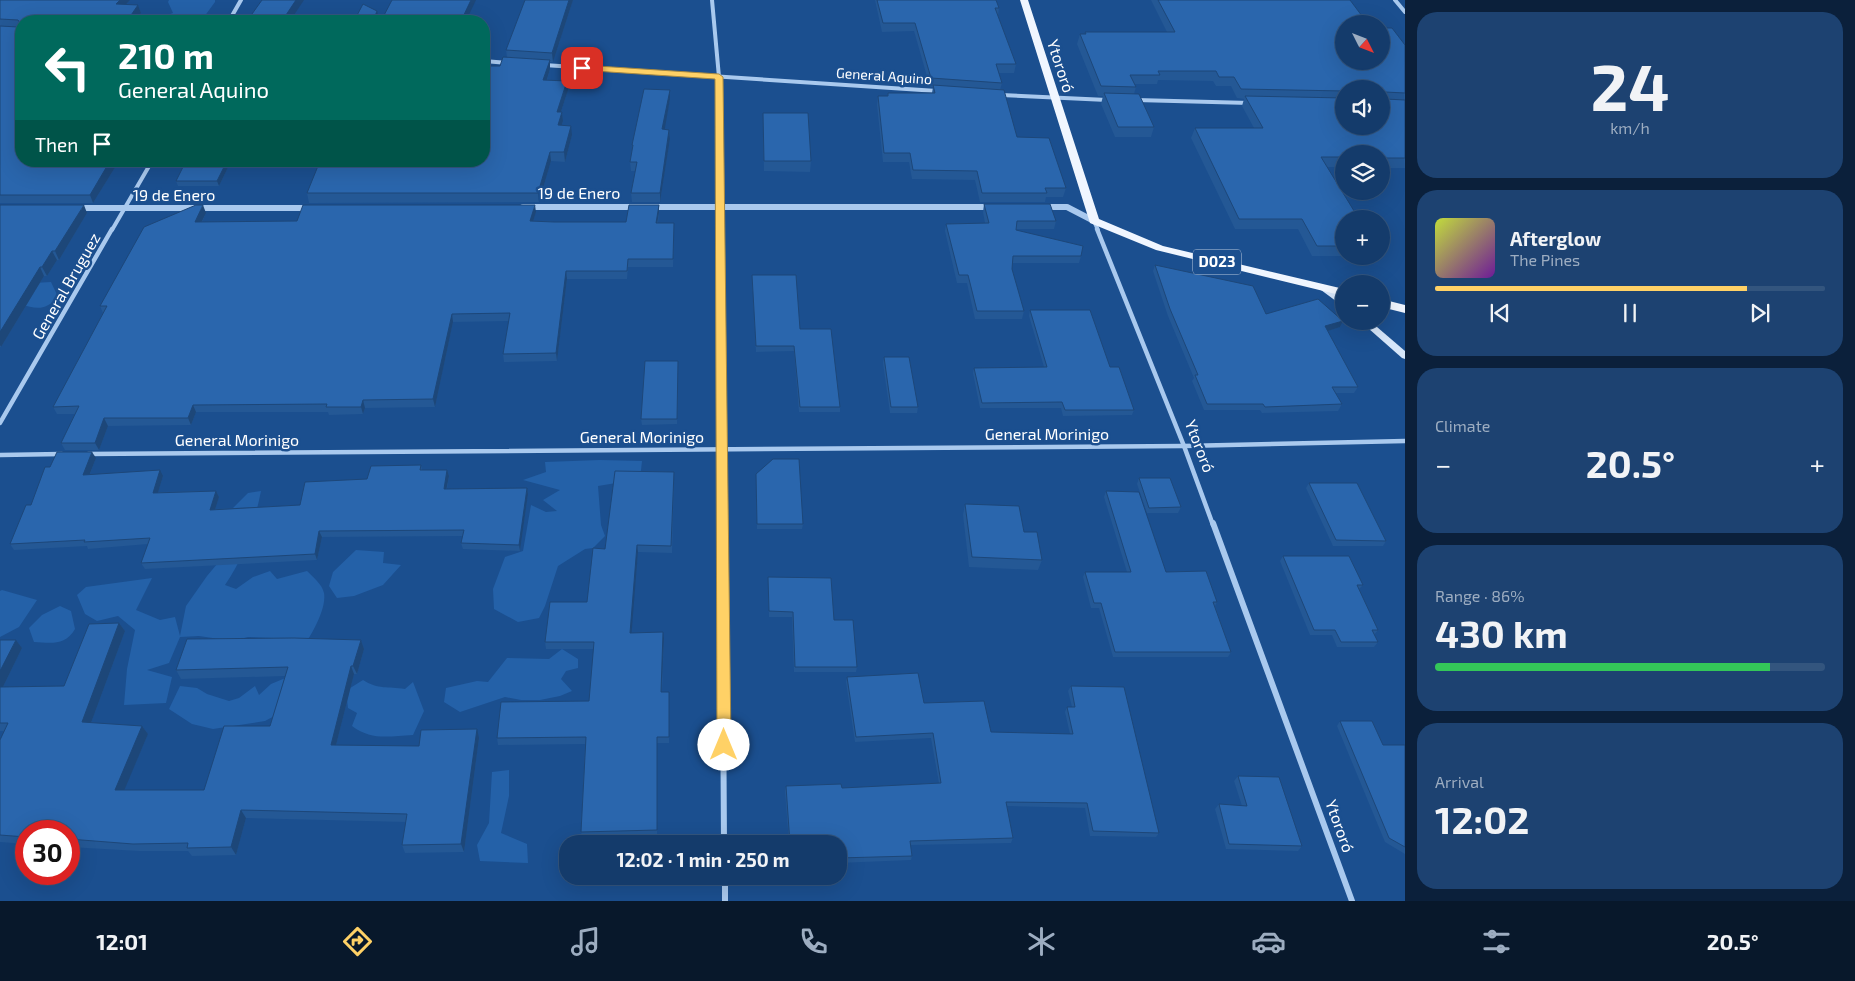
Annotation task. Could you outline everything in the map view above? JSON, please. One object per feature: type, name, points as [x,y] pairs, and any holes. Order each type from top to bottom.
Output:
[{"type":"main road","name":"Ytororó","points":[[1024,0],[1094,221]]},
{"type":"main road","name":"D023","points":[[1094,221],[1160,248],[1335,291]]},
{"type":"main road","points":[[1324,288],[1335,297]]},
{"type":"main road","points":[[1390,305],[1405,309]]},
{"type":"main road","points":[[1375,330],[1405,356]]},
{"type":"street","points":[[232,15],[241,0]]},
{"type":"street","points":[[712,0],[719,77],[724,835]]},
{"type":"street","points":[[1395,0],[1405,12]]},
{"type":"street","points":[[490,62],[513,63]]},
{"type":"street","name":"General Aquino","points":[[543,65],[947,92]]},
{"type":"street","points":[[997,95],[1056,99],[1116,100]]},
{"type":"street","points":[[1126,100],[1254,103]]},
{"type":"street","name":"General Bruguez","points":[[0,423],[149,167]]},
{"type":"street","name":"19 de Enero","points":[[512,207],[1007,207]]},
{"type":"street","points":[[1027,207],[1067,207],[1094,221]]},
{"type":"street","name":"19 de Enero","points":[[68,208],[324,208]]},
{"type":"street","name":"Ytororó","points":[[1094,221],[1184,446],[1352,901]]},
{"type":"street","name":"General Morinigo","points":[[79,454],[1184,446],[1405,441]]},
{"type":"street","points":[[0,454],[69,454]]},
{"type":"street","points":[[725,885],[725,901]]},
{"type":"shaded area","points":[[169,0],[215,0],[205,15],[168,15],[173,13],[168,2]]},
{"type":"shaded area","points":[[51,282],[58,297],[54,301],[41,308],[21,304],[34,283]]},
{"type":"shaded area","points":[[642,461],[640,479],[598,486],[601,525],[605,536],[593,548],[585,549],[558,566],[545,606],[539,618],[518,622],[494,609],[493,589],[505,557],[523,551],[531,505],[546,512],[557,511],[543,500],[560,490],[523,480],[546,472],[545,462]]},
{"type":"shaded area","points":[[261,491],[248,540],[238,563],[225,585],[236,589],[253,577],[270,571],[277,579],[307,571],[321,587],[324,593],[324,600],[320,617],[307,642],[298,654],[272,638],[248,637],[233,641],[199,636],[180,637],[169,663],[147,670],[172,677],[166,703],[124,705],[127,669],[135,630],[118,616],[97,621],[85,614],[77,595],[86,587],[152,578],[136,610],[160,620],[175,617],[180,636],[186,606],[223,557],[229,512],[248,493]]},
{"type":"shaded area","points":[[356,550],[384,552],[383,563],[401,565],[383,585],[354,596],[337,598],[329,586],[333,572]]},
{"type":"shaded area","points":[[0,591],[37,600],[19,627],[0,637]]},
{"type":"shaded area","points":[[60,606],[71,611],[75,629],[62,641],[34,642],[29,628],[42,615]]},
{"type":"shaded area","points":[[562,649],[578,659],[578,668],[566,671],[561,679],[572,691],[560,696],[540,700],[521,700],[505,697],[460,712],[444,702],[446,688],[477,681],[488,682],[507,658],[549,659]]},
{"type":"shaded area","points":[[295,674],[347,690],[363,680],[379,686],[405,689],[413,682],[424,711],[413,735],[388,737],[367,734],[352,726],[357,713],[348,708],[346,691],[291,707],[265,721],[213,729],[192,724],[169,709],[180,686],[197,688],[207,694],[229,701],[239,698],[255,686],[259,695],[271,684]]},
{"type":"shaded area","points":[[509,770],[509,796],[501,833],[527,844],[528,863],[480,861],[477,845],[489,823],[492,772]]},
{"type":"building","points":[[0,0],[120,0],[116,4],[138,5],[131,15],[15,15],[15,20],[0,19]]},
{"type":"building","points":[[262,0],[296,0],[286,15],[251,15]]},
{"type":"building","points":[[392,0],[471,0],[464,15],[384,15]]},
{"type":"building","points":[[525,0],[569,0],[552,53],[506,50]]},
{"type":"building","points":[[877,0],[996,0],[999,8],[995,8],[1016,64],[996,64],[1002,83],[931,78],[915,23],[883,23]]},
{"type":"building","points":[[1158,0],[1350,0],[1361,15],[1335,15],[1335,70],[1390,70],[1390,28],[1392,28],[1405,45],[1405,93],[1390,92],[1390,80],[1335,80],[1335,91],[1241,89],[1234,77],[1219,77],[1216,71],[1158,71],[1160,75],[1130,75],[1136,87],[1101,86],[1080,34],[1086,34],[1085,32],[1175,32]]},
{"type":"building","points":[[363,4],[377,11],[375,15],[357,15]]},
{"type":"building","points":[[0,26],[15,27],[15,167],[106,167],[90,195],[0,195]]},
{"type":"building","points":[[503,57],[550,60],[543,80],[567,81],[557,112],[562,112],[558,125],[571,126],[564,152],[550,152],[538,193],[307,193],[318,167],[490,167],[490,66],[500,66]]},
{"type":"building","points":[[933,85],[1004,90],[1017,137],[1049,138],[1066,188],[1045,188],[1047,193],[982,193],[977,171],[913,170],[910,153],[884,153],[878,96],[888,96],[888,93],[935,93]]},
{"type":"building","points":[[644,89],[670,90],[662,129],[669,130],[660,193],[631,193],[637,162],[630,162],[632,145]]},
{"type":"building","points":[[1104,93],[1139,94],[1154,127],[1118,127]]},
{"type":"building","points":[[1245,96],[1335,98],[1335,135],[1390,135],[1390,99],[1405,100],[1405,158],[1390,158],[1390,145],[1335,145],[1335,157],[1321,157],[1335,180],[1335,200],[1347,200],[1353,210],[1335,210],[1335,246],[1317,246],[1302,219],[1239,219],[1195,128],[1263,128]]},
{"type":"building","points":[[763,113],[808,113],[811,161],[764,161]]},
{"type":"building","points":[[183,167],[224,167],[217,181],[176,181]]},
{"type":"building","points":[[984,204],[1050,204],[1056,221],[1017,221],[1016,230],[1083,246],[1081,256],[1013,256],[1012,269],[1024,311],[977,311],[968,275],[959,275],[946,224],[989,223]]},
{"type":"building","points":[[0,205],[84,205],[55,251],[52,251],[42,267],[40,267],[0,332]]},
{"type":"building","points":[[196,205],[203,205],[195,222],[297,221],[303,205],[535,205],[530,221],[626,222],[629,205],[659,205],[656,223],[674,223],[673,259],[628,259],[627,271],[566,271],[556,353],[503,354],[510,313],[452,314],[433,399],[363,400],[361,407],[326,407],[327,404],[193,405],[188,418],[104,418],[95,443],[61,443],[79,406],[53,407],[107,306],[100,306],[144,227]]},
{"type":"building","points":[[1155,265],[1253,286],[1266,314],[1318,299],[1335,314],[1335,323],[1325,326],[1358,387],[1332,387],[1342,404],[1265,407],[1263,404],[1207,404],[1195,375],[1198,375],[1170,309]]},
{"type":"building","points":[[752,275],[796,275],[800,329],[831,329],[840,407],[800,407],[794,346],[756,346]]},
{"type":"building","points":[[1030,310],[1090,310],[1110,367],[1119,367],[1134,410],[1065,410],[1062,402],[982,403],[974,368],[1047,367]]},
{"type":"building","points":[[884,357],[909,357],[918,407],[891,407]]},
{"type":"building","points":[[645,361],[678,361],[677,419],[641,419]]},
{"type":"building","points":[[57,452],[92,452],[83,475],[160,470],[153,493],[216,491],[210,510],[300,505],[305,482],[367,479],[371,466],[421,465],[420,470],[447,470],[444,489],[527,488],[519,545],[461,543],[464,530],[319,531],[315,554],[141,563],[150,538],[10,544],[26,505],[31,505],[45,467],[50,467]]},
{"type":"building","points":[[773,459],[799,459],[803,524],[757,524],[756,474]]},
{"type":"building","points":[[615,471],[674,472],[671,546],[637,545],[630,633],[663,632],[661,692],[669,692],[669,737],[657,737],[657,830],[581,832],[586,737],[497,738],[501,702],[589,701],[594,642],[545,642],[550,602],[587,602],[593,548],[605,549]]},
{"type":"building","points":[[1139,478],[1170,478],[1181,507],[1149,508]]},
{"type":"building","points":[[1309,483],[1357,483],[1386,541],[1336,540]]},
{"type":"building","points":[[1106,491],[1139,492],[1166,572],[1206,571],[1217,602],[1213,602],[1231,652],[1115,652],[1101,603],[1094,603],[1085,572],[1131,572]]},
{"type":"building","points":[[965,504],[1019,506],[1024,532],[1037,532],[1042,560],[972,557]]},
{"type":"building","points":[[1283,556],[1349,556],[1363,585],[1357,585],[1378,630],[1372,630],[1378,642],[1341,642],[1335,630],[1314,630]]},
{"type":"building","points":[[768,577],[831,578],[834,620],[853,620],[857,667],[795,667],[793,612],[769,611]]},
{"type":"building","points":[[119,623],[82,722],[142,726],[115,790],[204,790],[224,726],[270,726],[288,667],[176,670],[187,639],[294,638],[361,640],[353,666],[351,666],[331,745],[419,746],[421,730],[477,729],[461,844],[402,845],[407,814],[241,810],[231,847],[187,848],[188,843],[133,844],[80,840],[80,820],[15,820],[15,836],[0,835],[0,740],[8,723],[0,723],[0,687],[64,686],[89,624]]},
{"type":"building","points":[[0,640],[16,640],[0,671]]},
{"type":"building","points":[[918,673],[924,703],[984,701],[991,732],[1073,734],[1067,707],[1075,707],[1071,686],[1124,687],[1159,833],[1093,831],[1087,803],[1006,802],[1013,838],[910,841],[912,856],[847,858],[847,835],[789,835],[786,786],[841,784],[842,788],[941,783],[933,733],[856,737],[847,677]]},
{"type":"building","points":[[1340,721],[1372,721],[1383,745],[1405,745],[1405,847],[1389,838]]},
{"type":"building","points":[[1238,776],[1279,777],[1302,846],[1229,844],[1219,804],[1247,806]]},
{"type":"route","points":[[582,68],[719,77],[724,745]]}]
